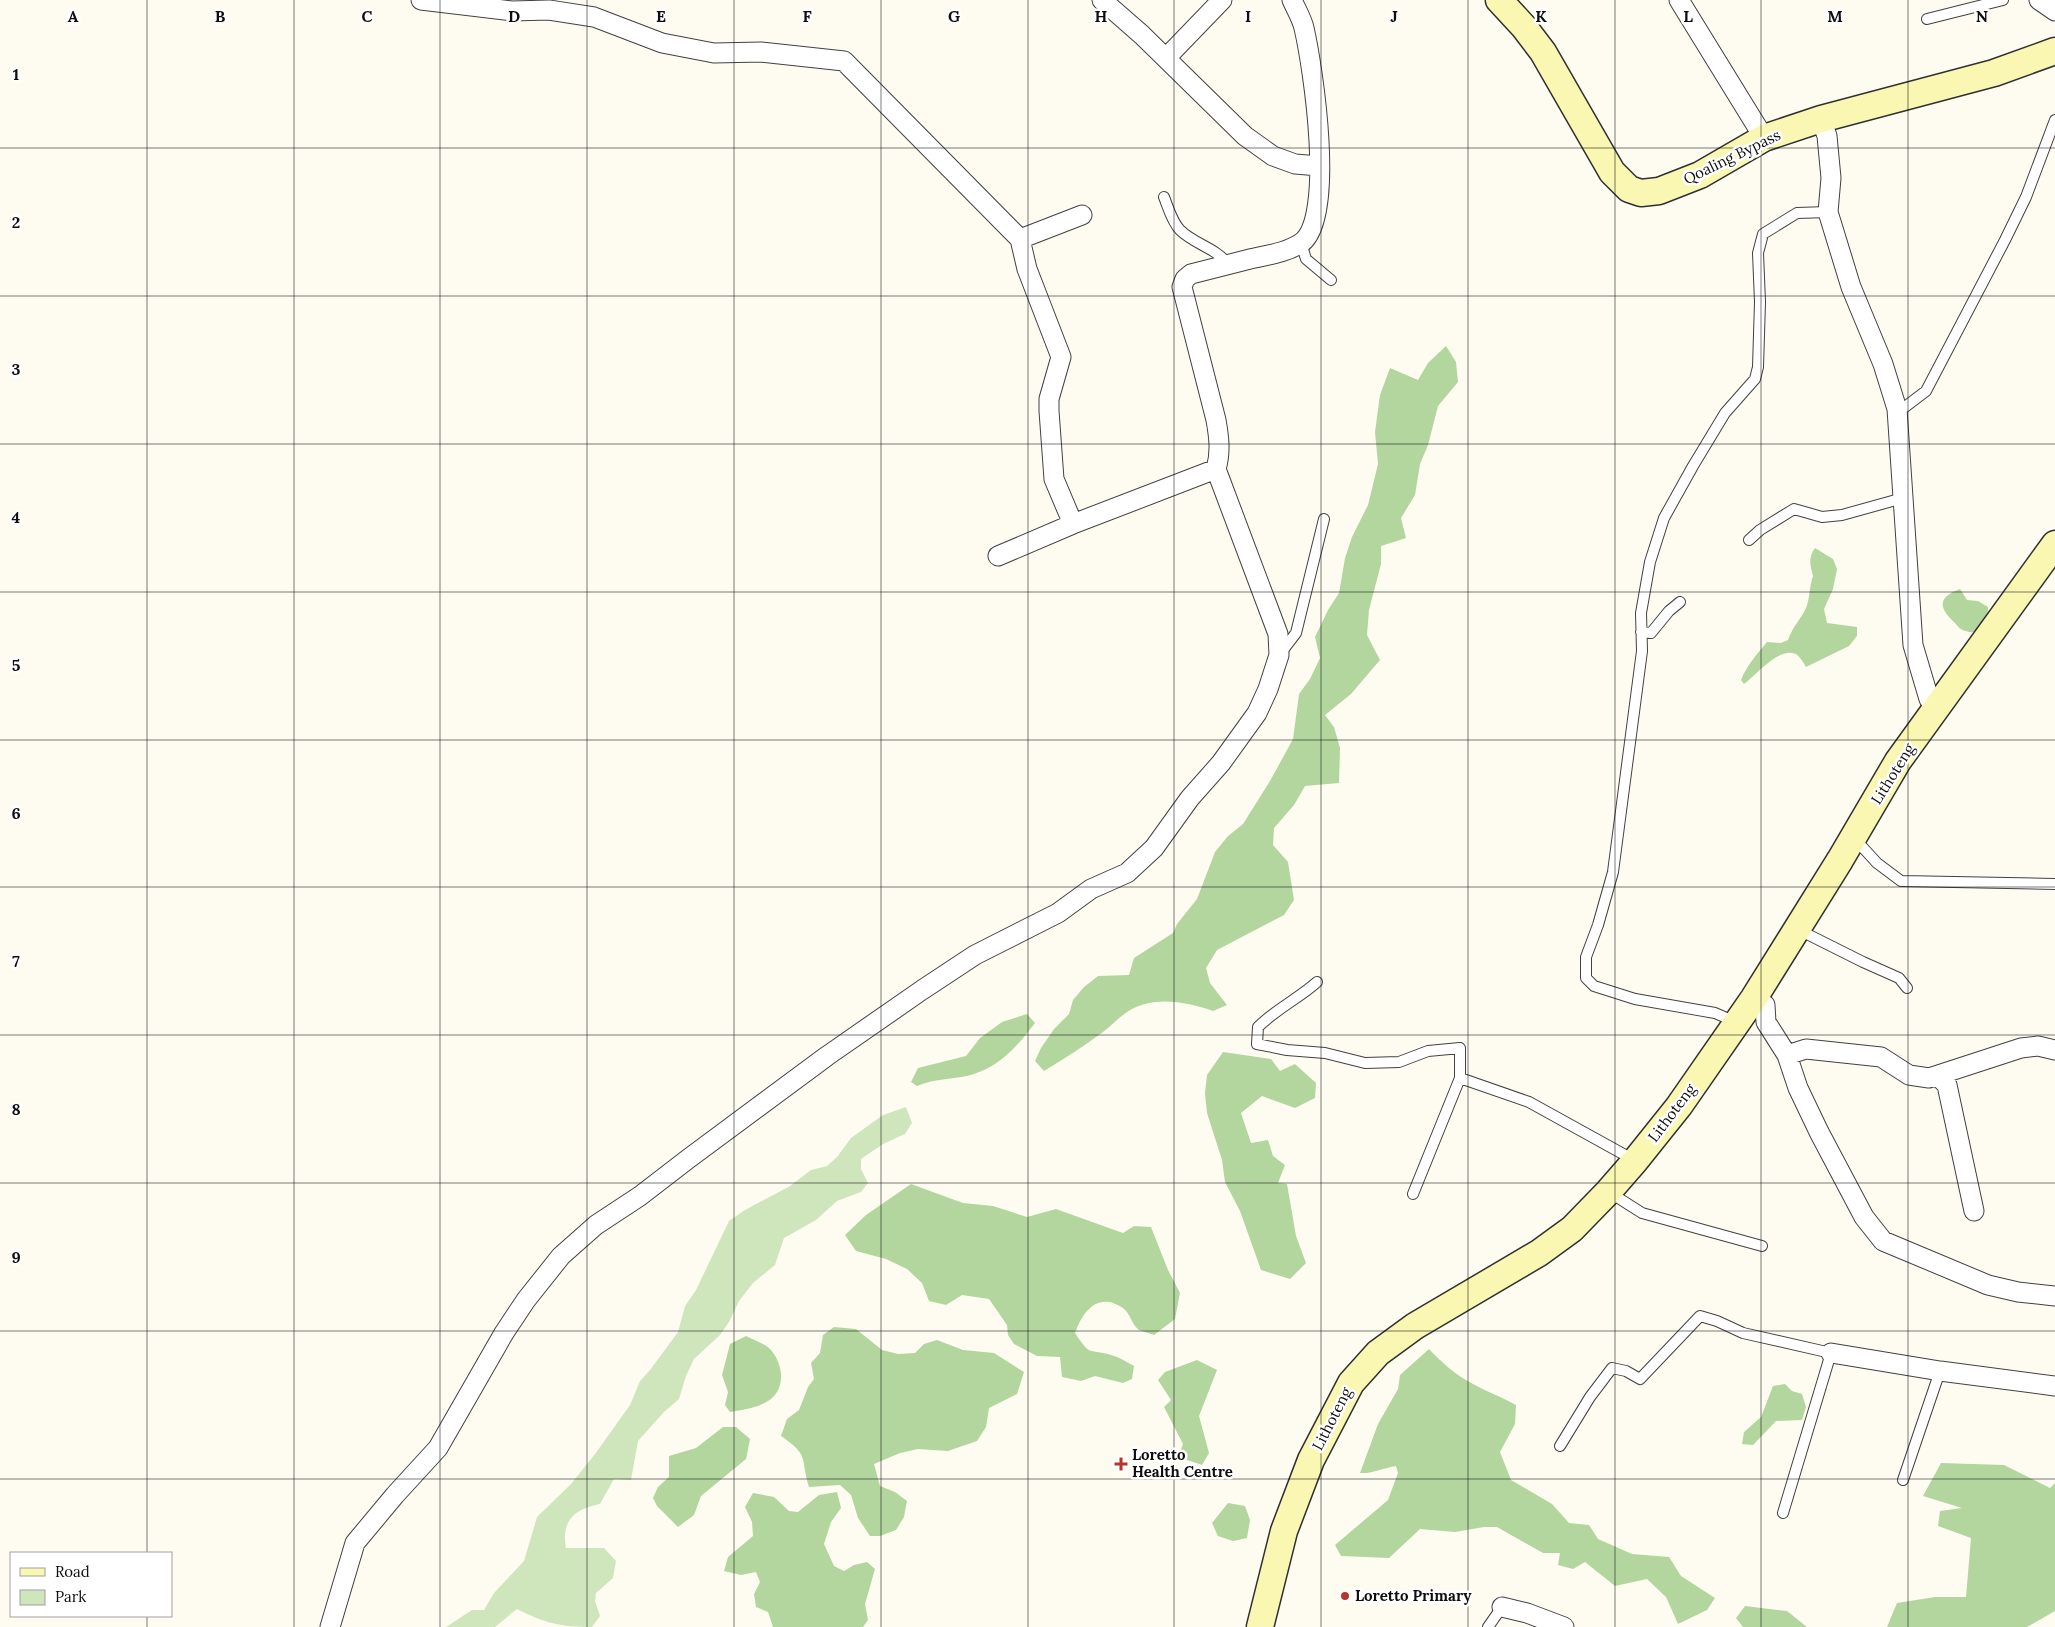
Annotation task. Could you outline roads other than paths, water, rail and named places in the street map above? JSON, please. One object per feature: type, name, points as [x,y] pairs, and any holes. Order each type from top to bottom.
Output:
[{"type":"main road","name":"Qoaling Bypass","points":[[1500,0],[1543,52],[1612,172],[1629,189],[1641,193],[1659,192],[1700,175],[1764,138],[1821,119],[1994,73],[2055,51]]},
{"type":"main road","name":"Lithoteng","points":[[1260,1627],[1284,1531],[1311,1460],[1351,1383],[1378,1353],[1415,1326],[1539,1253],[1572,1229],[1608,1192],[1635,1160],[1679,1106],[1754,998],[1853,838],[1898,761],[2055,544]]},
{"type":"street","points":[[421,0],[512,11],[549,10],[594,16],[662,43],[714,53],[761,52],[844,61],[1020,239],[1027,269],[1061,357],[1049,399],[1054,479],[1073,524]]},
{"type":"street","points":[[1102,0],[1166,58],[1245,136],[1273,156],[1295,164],[1320,166]]},
{"type":"street","points":[[1166,58],[1222,0]]},
{"type":"street","points":[[330,1627],[355,1543],[395,1494],[438,1448],[504,1333],[526,1300],[561,1256],[596,1225],[640,1196],[688,1158],[827,1056],[929,985],[975,955],[1058,913],[1091,889],[1127,873],[1154,848],[1190,798],[1221,764],[1257,713],[1268,689],[1279,655],[1278,634],[1216,469],[1220,442],[1216,420],[1182,287],[1185,279],[1191,274],[1285,251],[1301,243],[1309,236],[1316,214],[1320,146],[1314,85],[1304,26],[1292,0]]},
{"type":"street","points":[[1679,0],[1764,138]]},
{"type":"street","points":[[2039,0],[2055,11]]},
{"type":"street","points":[[1821,119],[1827,136],[1831,178],[1828,212],[1850,287],[1884,364],[1897,409],[1913,645],[1929,699],[1938,707]]},
{"type":"street","points":[[1020,239],[1082,215]]},
{"type":"street","points":[[998,556],[1073,524],[1216,469]]},
{"type":"street","points":[[1754,998],[1764,1005],[1766,1022],[1787,1055],[1798,1088],[1864,1217],[1883,1240],[1988,1285],[2018,1292],[2055,1296]]},
{"type":"street","points":[[1787,1055],[1806,1049],[1881,1057],[1909,1075],[1929,1078],[2022,1048],[2038,1046],[2055,1050]]},
{"type":"street","points":[[1938,1076],[1947,1085],[1974,1211]]},
{"type":"street","points":[[1831,1353],[1940,1371],[2055,1383]]},
{"type":"street","points":[[1502,1607],[1527,1613],[1564,1627]]},
{"type":"lane","points":[[1927,20],[2003,0]]},
{"type":"lane","points":[[1897,409],[1905,407],[1926,391],[2026,196],[2055,120]]},
{"type":"lane","points":[[1164,198],[1178,228],[1191,239],[1222,256],[1228,264]]},
{"type":"lane","points":[[1737,1023],[1715,1013],[1635,999],[1594,986],[1586,978],[1586,957],[1598,925],[1613,872],[1640,666],[1641,613],[1650,562],[1664,518],[1725,413],[1755,379],[1758,367],[1760,302],[1758,253],[1763,234],[1797,214],[1828,212]]},
{"type":"lane","points":[[1301,243],[1306,259],[1332,280]]},
{"type":"lane","points":[[1748,540],[1760,530],[1794,509],[1822,517],[1842,515],[1903,498]]},
{"type":"lane","points":[[1279,655],[1296,633],[1324,519]]},
{"type":"lane","points":[[1642,632],[1651,633],[1680,602]]},
{"type":"lane","points":[[1853,838],[1877,863],[1901,880],[2055,884]]},
{"type":"lane","points":[[1796,928],[1899,978],[1907,988]]},
{"type":"lane","points":[[1317,982],[1300,996],[1270,1015],[1258,1027],[1257,1044],[1287,1050],[1325,1053],[1365,1063],[1398,1062],[1428,1051],[1460,1048],[1460,1078],[1413,1194]]},
{"type":"lane","points":[[1460,1078],[1529,1102],[1635,1160]]},
{"type":"lane","points":[[1608,1192],[1642,1213],[1762,1246]]},
{"type":"lane","points":[[1560,1446],[1590,1397],[1612,1368],[1626,1371],[1640,1379],[1700,1316],[1743,1333],[1831,1353],[1783,1513]]},
{"type":"lane","points":[[1903,1480],[1940,1371]]},
{"type":"lane","points":[[1488,1627],[1502,1607]]},
{"type":"place","name":"Loretto Health Centre","points":[[1121,1464]]},
{"type":"place","name":"Loretto Primary","points":[[1345,1596]]}]
